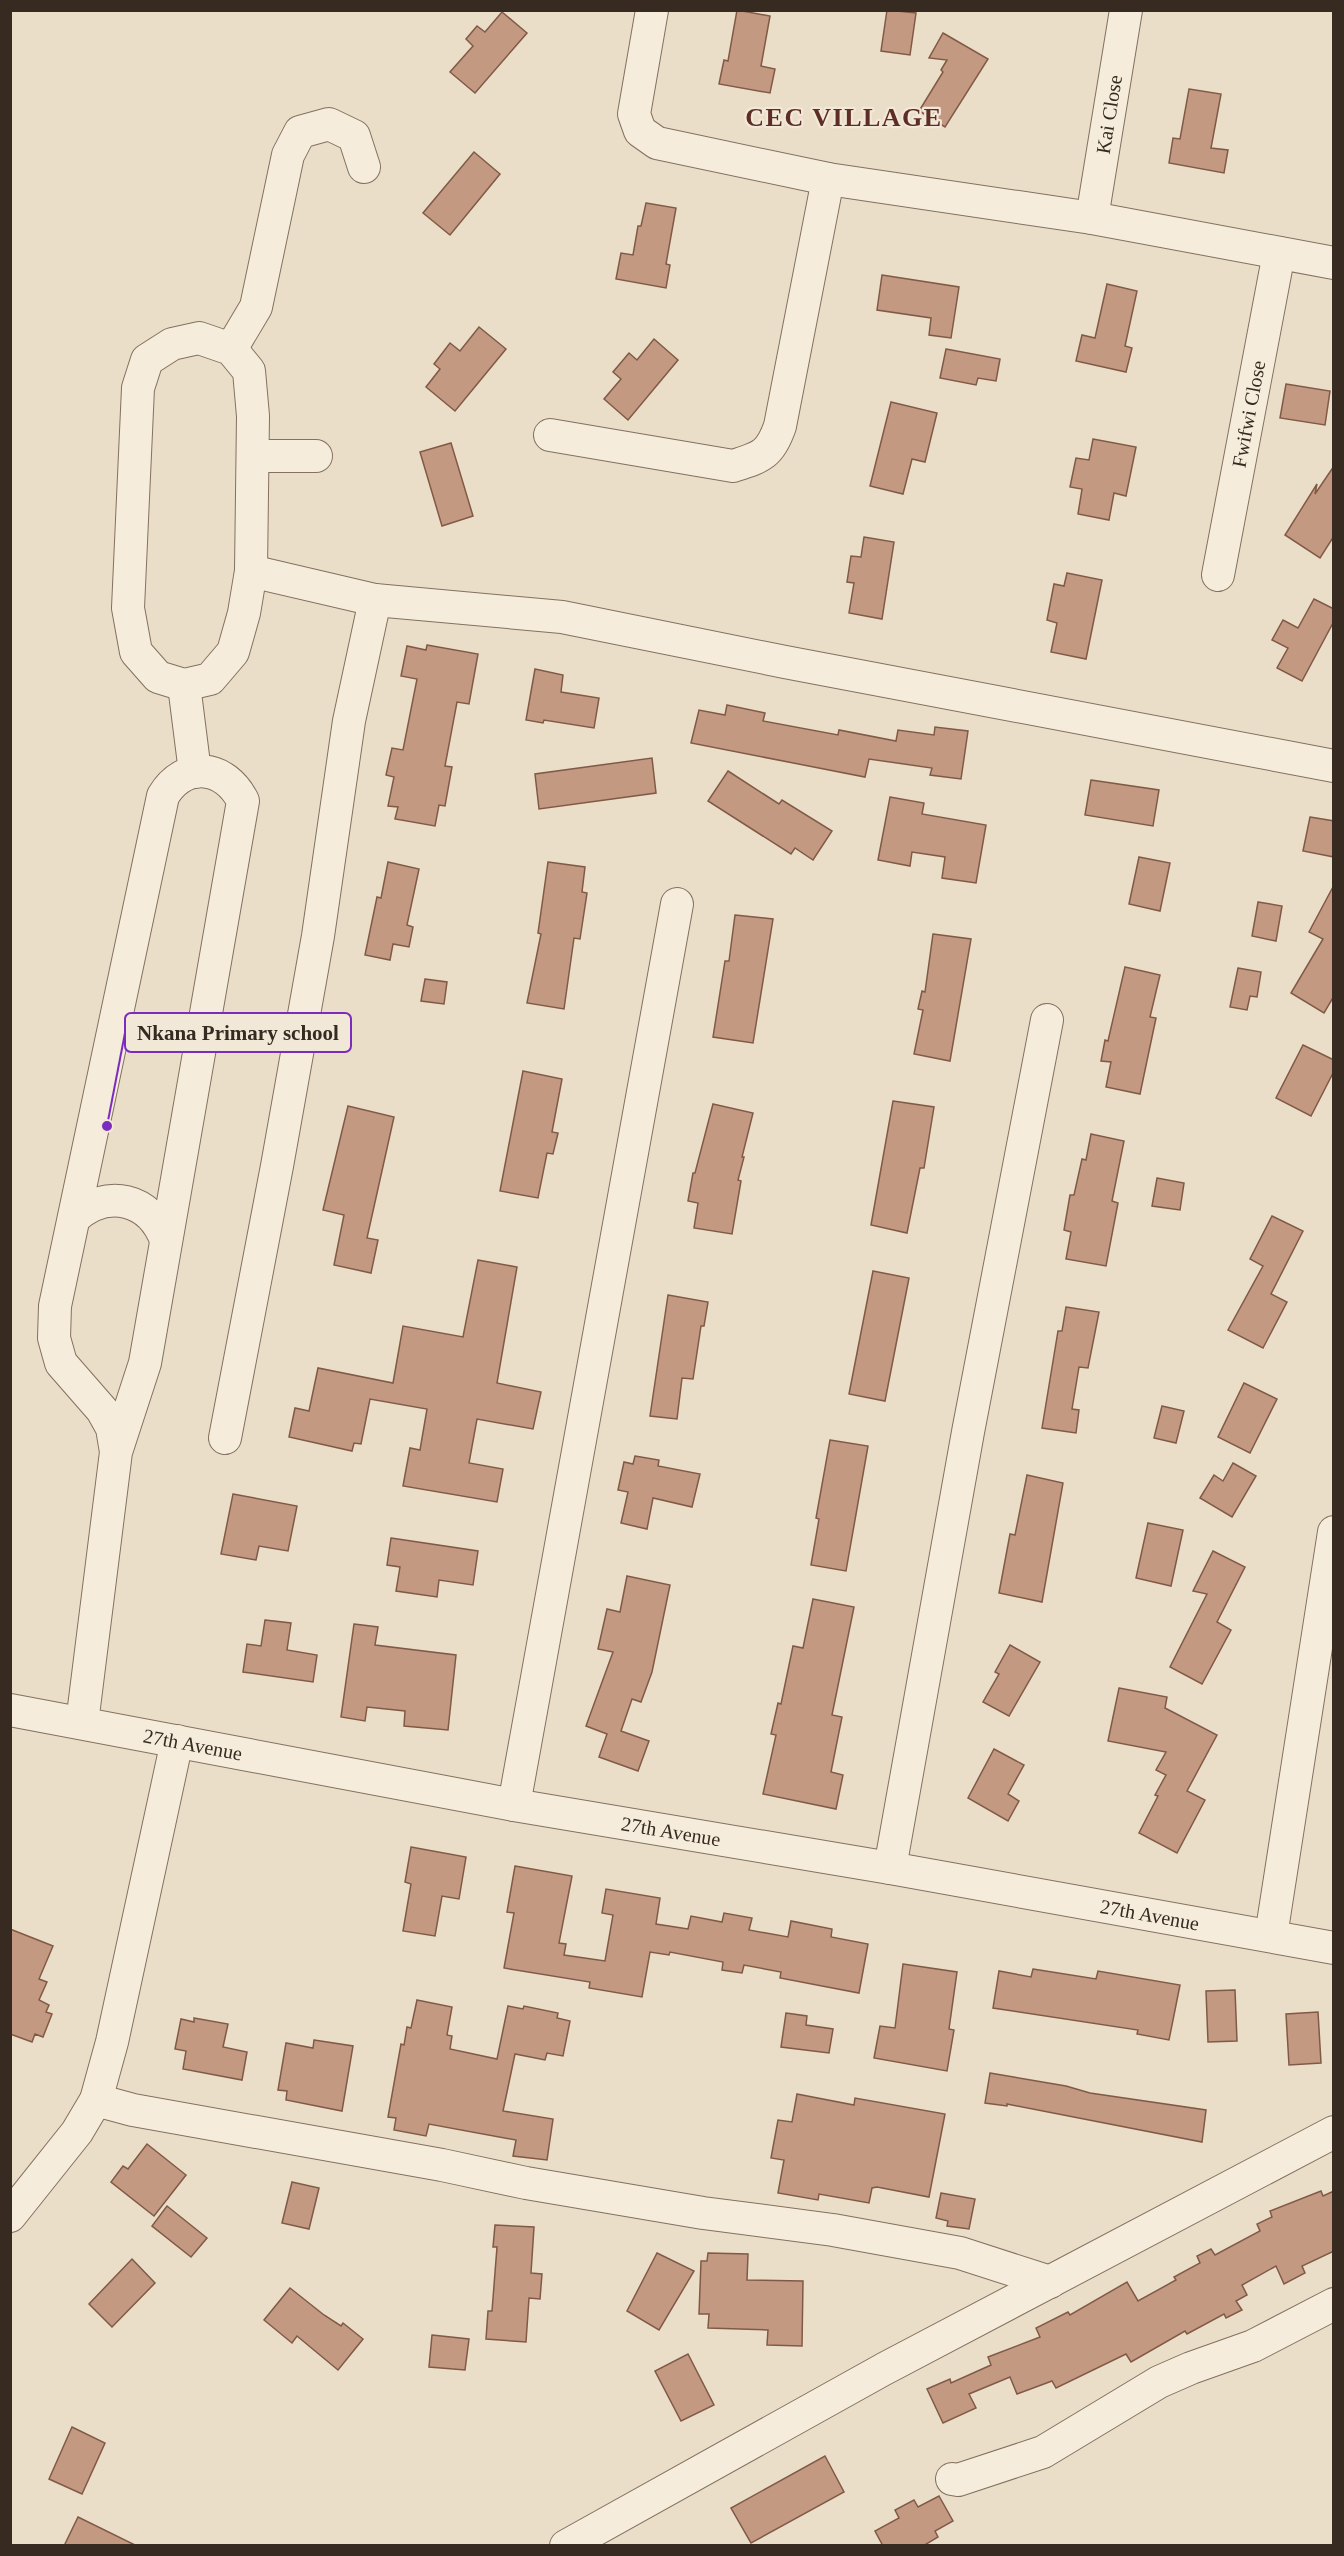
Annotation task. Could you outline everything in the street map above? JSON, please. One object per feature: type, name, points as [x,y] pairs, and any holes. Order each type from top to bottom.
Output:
[{"type":"street","points":[[652,10],[634,114],[640,131],[657,143],[828,178],[1092,218],[1334,262]]},
{"type":"street","name":"Kai Close","points":[[1092,218],[1126,10]]},
{"type":"street","points":[[231,349],[256,307],[288,155],[300,132],[329,124],[354,136],[364,168]]},
{"type":"street","points":[[550,435],[733,466],[756,459],[773,445],[780,426],[828,178]]},
{"type":"street","name":"Fwifwi Close","points":[[1218,575],[1279,253]]},
{"type":"street","points":[[199,338],[231,349],[249,371],[254,416],[251,571],[244,613],[233,652],[210,679],[184,685],[158,677],[136,652],[128,608],[138,388],[147,360],[172,344],[199,338]]},
{"type":"street","points":[[253,456],[316,456]]},
{"type":"street","points":[[251,571],[375,600],[562,617],[796,664],[1334,766]]},
{"type":"street","points":[[225,1438],[278,1166],[316,947],[349,721],[375,600]]},
{"type":"street","points":[[184,685],[195,772]]},
{"type":"street","points":[[82,1724],[116,1452],[145,1363],[243,801],[232,784],[224,778],[205,771],[195,772],[176,780],[163,796],[55,1306],[54,1338],[62,1363],[102,1410],[112,1428],[116,1452]]},
{"type":"street","points":[[514,1805],[677,904]]},
{"type":"street","points":[[890,1868],[968,1432],[1047,1020]]},
{"type":"street","points":[[74,1218],[83,1210],[104,1201],[128,1202],[138,1206],[156,1220],[166,1240]]},
{"type":"street","points":[[1271,1936],[1334,1532]]},
{"type":"street","name":"27th Avenue","points":[[10,1710],[514,1805],[890,1868],[1334,1948]]},
{"type":"street","points":[[10,2216],[77,2132],[96,2100],[112,2042],[177,1741]]},
{"type":"street","points":[[96,2100],[133,2110],[442,2165],[526,2183],[703,2213],[833,2230],[960,2253],[1050,2282]]},
{"type":"street","points":[[566,2546],[720,2459],[1334,2132]]},
{"type":"street","points":[[952,2479],[958,2480],[1043,2452],[1159,2382],[1253,2346],[1334,2304]]},
{"type":"building","points":[[737,10],[770,16],[761,66],[775,69],[770,93],[719,84],[724,60],[728,61]]},
{"type":"building","points":[[887,10],[916,13],[910,55],[881,51]]},
{"type":"building","points":[[502,12],[527,33],[475,93],[450,72],[473,46],[466,39],[477,26],[485,32]]},
{"type":"building","points":[[943,33],[988,59],[945,127],[919,111],[943,72],[941,70],[947,60],[929,58]]},
{"type":"building","points":[[1189,89],[1221,94],[1211,148],[1228,150],[1224,173],[1169,163],[1173,138],[1180,139]]},
{"type":"building","points":[[474,152],[500,174],[450,235],[423,213]]},
{"type":"building","points":[[646,203],[676,208],[666,264],[670,265],[666,288],[616,279],[621,253],[633,255],[638,226],[641,226]]},
{"type":"building","points":[[882,275],[959,287],[951,338],[929,335],[931,318],[877,310]]},
{"type":"building","points":[[1107,284],[1137,291],[1125,346],[1132,348],[1126,372],[1076,361],[1082,335],[1095,338]]},
{"type":"building","points":[[479,327],[506,349],[455,411],[426,387],[440,369],[434,364],[450,343],[460,351]]},
{"type":"building","points":[[654,339],[678,360],[628,420],[604,399],[621,379],[613,372],[629,353],[637,360]]},
{"type":"building","points":[[946,349],[1000,359],[996,381],[978,378],[976,385],[940,378]]},
{"type":"building","points":[[1286,384],[1330,391],[1325,425],[1280,418]]},
{"type":"building","points":[[891,402],[937,413],[925,462],[912,459],[903,494],[870,486]]},
{"type":"building","points":[[1093,439],[1136,447],[1126,496],[1114,493],[1109,520],[1078,514],[1082,489],[1070,487],[1076,458],[1089,460]]},
{"type":"building","points":[[451,443],[473,516],[442,526],[420,452]]},
{"type":"building","points":[[1334,466],[1334,536],[1320,558],[1285,535],[1317,484],[1315,494]]},
{"type":"building","points":[[864,537],[894,542],[882,619],[849,613],[854,583],[847,582],[851,556],[861,557]]},
{"type":"building","points":[[1067,573],[1102,580],[1086,659],[1051,652],[1057,623],[1047,620],[1054,584],[1064,586]]},
{"type":"building","points":[[1314,599],[1334,609],[1334,621],[1302,681],[1277,668],[1288,648],[1272,640],[1283,620],[1298,628]]},
{"type":"building","points":[[427,645],[478,654],[469,704],[457,702],[445,766],[452,767],[445,806],[439,805],[435,826],[395,819],[398,807],[388,806],[394,777],[386,775],[392,748],[403,750],[417,679],[401,676],[407,646],[426,650]]},
{"type":"building","points":[[535,669],[563,675],[561,692],[599,698],[594,728],[544,720],[543,723],[526,720]]},
{"type":"building","points":[[727,705],[765,713],[763,721],[838,735],[839,730],[896,741],[898,730],[934,735],[935,727],[968,731],[961,779],[930,775],[932,768],[869,759],[865,777],[691,743],[699,710],[725,715]]},
{"type":"building","points":[[652,758],[656,793],[539,809],[535,774]]},
{"type":"building","points":[[728,771],[779,804],[782,800],[832,831],[813,860],[795,848],[791,854],[708,801]]},
{"type":"building","points":[[1091,780],[1159,790],[1153,826],[1085,815]]},
{"type":"building","points":[[890,797],[924,803],[922,814],[986,825],[976,883],[942,878],[945,857],[912,852],[910,866],[878,860]]},
{"type":"building","points":[[1310,817],[1334,821],[1334,857],[1303,851]]},
{"type":"building","points":[[1139,857],[1170,863],[1160,911],[1129,904]]},
{"type":"building","points":[[388,862],[419,869],[407,925],[413,927],[409,947],[393,944],[390,960],[365,955],[377,897],[381,898]]},
{"type":"building","points":[[548,862],[585,867],[582,892],[587,893],[580,939],[574,938],[564,1009],[527,1003],[541,934],[538,933]]},
{"type":"building","points":[[1334,885],[1334,996],[1324,1013],[1291,993],[1323,939],[1309,932]]},
{"type":"building","points":[[1258,902],[1282,906],[1276,941],[1252,936]]},
{"type":"building","points":[[735,915],[773,919],[753,1043],[713,1037],[725,961],[729,961]]},
{"type":"building","points":[[933,934],[971,939],[950,1061],[914,1054],[923,1010],[918,1009],[922,991],[925,992]]},
{"type":"building","points":[[1125,967],[1160,975],[1150,1017],[1156,1018],[1140,1094],[1106,1087],[1111,1062],[1101,1061],[1105,1040],[1108,1041]]},
{"type":"building","points":[[1238,968],[1261,972],[1257,997],[1250,996],[1247,1010],[1230,1007]]},
{"type":"building","points":[[425,979],[447,982],[444,1004],[421,1001]]},
{"type":"building","points":[[1303,1045],[1334,1060],[1334,1071],[1311,1116],[1276,1098]]},
{"type":"building","points":[[523,1071],[562,1079],[552,1132],[558,1133],[553,1154],[547,1153],[538,1198],[500,1191]]},
{"type":"building","points":[[893,1101],[934,1107],[924,1168],[920,1168],[907,1233],[871,1225]]},
{"type":"building","points":[[713,1104],[753,1113],[738,1180],[741,1181],[732,1234],[694,1228],[698,1203],[688,1201],[693,1173],[695,1173]]},
{"type":"building","points":[[348,1106],[394,1117],[367,1238],[378,1240],[371,1273],[334,1265],[344,1215],[323,1210]]},
{"type":"building","points":[[1091,1134],[1124,1141],[1112,1201],[1118,1203],[1106,1266],[1066,1259],[1071,1232],[1064,1230],[1070,1195],[1074,1195],[1082,1159],[1086,1160]]},
{"type":"building","points":[[1157,1178],[1184,1183],[1180,1210],[1152,1206]]},
{"type":"building","points":[[1272,1216],[1303,1231],[1271,1294],[1287,1302],[1263,1348],[1228,1330],[1263,1266],[1250,1259]]},
{"type":"building","points":[[478,1260],[517,1267],[497,1383],[541,1392],[533,1429],[477,1419],[469,1463],[503,1469],[497,1502],[403,1486],[410,1448],[420,1450],[427,1409],[370,1399],[361,1444],[354,1443],[352,1451],[289,1437],[295,1408],[309,1411],[318,1368],[393,1383],[403,1326],[463,1337]]},
{"type":"building","points":[[873,1271],[909,1278],[885,1401],[849,1394]]},
{"type":"building","points":[[668,1295],[708,1302],[704,1326],[701,1326],[693,1379],[682,1378],[677,1419],[650,1416]]},
{"type":"building","points":[[1066,1307],[1099,1312],[1088,1368],[1079,1367],[1072,1409],[1079,1410],[1076,1433],[1042,1428],[1058,1331],[1062,1331]]},
{"type":"building","points":[[1244,1383],[1277,1399],[1250,1453],[1218,1437]]},
{"type":"building","points":[[1162,1406],[1184,1411],[1176,1443],[1154,1438]]},
{"type":"building","points":[[830,1440],[868,1446],[846,1571],[811,1565],[819,1519],[816,1518]]},
{"type":"building","points":[[635,1456],[659,1460],[658,1466],[700,1474],[692,1507],[653,1498],[647,1529],[621,1523],[628,1492],[618,1490],[624,1462],[633,1464]]},
{"type":"building","points":[[1233,1463],[1256,1476],[1232,1517],[1200,1498],[1214,1475],[1223,1481]]},
{"type":"building","points":[[1027,1475],[1063,1483],[1042,1602],[999,1593],[1010,1534],[1015,1535]]},
{"type":"building","points":[[233,1494],[297,1506],[288,1551],[259,1546],[256,1560],[221,1554]]},
{"type":"building","points":[[1148,1523],[1183,1530],[1171,1586],[1136,1578]]},
{"type":"building","points":[[391,1538],[478,1551],[473,1585],[439,1580],[437,1597],[396,1591],[400,1567],[387,1565]]},
{"type":"building","points":[[1213,1551],[1245,1567],[1217,1622],[1231,1630],[1202,1684],[1170,1667],[1207,1594],[1193,1591]]},
{"type":"building","points":[[627,1576],[670,1585],[652,1672],[641,1702],[632,1699],[621,1731],[649,1741],[638,1771],[599,1757],[607,1734],[586,1726],[613,1652],[598,1649],[607,1609],[620,1612]]},
{"type":"building","points":[[813,1599],[854,1607],[832,1715],[842,1717],[831,1772],[843,1775],[836,1809],[763,1794],[776,1735],[771,1734],[778,1703],[781,1704],[793,1646],[803,1648]]},
{"type":"building","points":[[265,1620],[291,1623],[287,1650],[317,1655],[313,1682],[243,1672],[247,1644],[261,1646]]},
{"type":"building","points":[[354,1624],[378,1627],[375,1645],[456,1655],[448,1730],[404,1726],[405,1711],[367,1707],[365,1721],[341,1717]]},
{"type":"building","points":[[1010,1645],[1040,1662],[1009,1716],[983,1702],[999,1674],[995,1672]]},
{"type":"building","points":[[1119,1688],[1167,1697],[1165,1708],[1217,1735],[1187,1791],[1205,1800],[1177,1853],[1139,1833],[1166,1775],[1156,1770],[1166,1752],[1108,1741]]},
{"type":"building","points":[[994,1749],[1024,1765],[1008,1794],[1019,1801],[1008,1821],[968,1798]]},
{"type":"building","points":[[411,1847],[466,1857],[459,1899],[442,1896],[435,1936],[403,1931],[411,1884],[405,1882]]},
{"type":"building","points":[[515,1866],[572,1876],[559,1943],[566,1944],[564,1955],[605,1961],[613,1915],[602,1913],[606,1889],[660,1898],[656,1924],[688,1929],[691,1916],[722,1922],[724,1913],[752,1918],[749,1930],[788,1937],[791,1921],[832,1929],[831,1937],[868,1944],[859,1993],[780,1978],[781,1972],[744,1965],[742,1973],[722,1970],[723,1962],[670,1952],[669,1955],[650,1952],[642,1997],[589,1988],[590,1982],[504,1968],[514,1913],[507,1912]]},
{"type":"building","points":[[10,1929],[53,1946],[39,1979],[47,1982],[39,2000],[49,2005],[46,2012],[52,2014],[43,2037],[35,2034],[32,2042],[10,2034]]},
{"type":"building","points":[[903,1964],[957,1972],[949,2029],[954,2030],[947,2071],[874,2058],[880,2026],[895,2028]]},
{"type":"building","points":[[1033,1969],[1096,1979],[1098,1971],[1180,1985],[1169,2040],[1137,2034],[1138,2030],[993,2008],[999,1971],[1031,1977]]},
{"type":"building","points":[[1235,1990],[1237,2041],[1208,2042],[1206,1991]]},
{"type":"building","points":[[417,2000],[452,2007],[447,2035],[452,2036],[450,2049],[497,2059],[508,2006],[523,2009],[524,2006],[558,2013],[557,2018],[570,2021],[563,2056],[547,2053],[545,2060],[515,2054],[503,2111],[553,2119],[547,2160],[513,2156],[516,2140],[429,2124],[426,2136],[394,2130],[396,2118],[388,2117],[401,2044],[404,2045],[407,2027],[411,2028]]},
{"type":"building","points":[[1318,2012],[1321,2063],[1289,2065],[1286,2014]]},
{"type":"building","points":[[786,2013],[807,2016],[806,2025],[833,2029],[829,2053],[781,2047]]},
{"type":"building","points":[[194,2018],[228,2024],[223,2047],[247,2052],[242,2080],[183,2069],[186,2051],[175,2049],[181,2019],[194,2022]]},
{"type":"building","points":[[314,2040],[353,2046],[342,2111],[286,2100],[287,2091],[278,2090],[286,2043],[313,2048]]},
{"type":"building","points":[[990,2073],[1066,2086],[1090,2093],[1206,2110],[1202,2142],[1007,2104],[1007,2106],[985,2103]]},
{"type":"building","points":[[797,2094],[854,2105],[855,2098],[945,2114],[929,2197],[877,2187],[872,2188],[869,2203],[819,2194],[818,2200],[778,2193],[784,2160],[771,2158],[778,2120],[792,2122]]},
{"type":"building","points":[[147,2144],[186,2175],[154,2216],[111,2182],[123,2166],[128,2169]]},
{"type":"building","points":[[292,2182],[319,2188],[309,2229],[282,2223]]},
{"type":"building","points":[[1321,2191],[1323,2196],[1334,2191],[1334,2251],[1302,2266],[1305,2273],[1284,2284],[1276,2266],[1242,2285],[1247,2295],[1236,2301],[1242,2310],[1226,2318],[1224,2314],[1187,2334],[1185,2331],[1131,2362],[1126,2354],[1056,2388],[1052,2381],[1017,2394],[1010,2377],[969,2394],[976,2408],[943,2423],[927,2389],[950,2379],[951,2383],[991,2365],[988,2357],[1040,2337],[1036,2328],[1068,2312],[1070,2315],[1127,2282],[1138,2301],[1176,2280],[1174,2277],[1200,2263],[1197,2256],[1211,2249],[1215,2255],[1260,2231],[1257,2224],[1272,2217],[1270,2211]]},
{"type":"building","points":[[941,2193],[975,2199],[969,2229],[947,2226],[948,2221],[936,2218]]},
{"type":"building","points":[[167,2206],[207,2238],[191,2257],[152,2226]]},
{"type":"building","points":[[495,2225],[534,2227],[531,2273],[542,2274],[540,2299],[529,2298],[526,2342],[486,2339],[488,2311],[492,2311],[497,2247],[493,2247]]},
{"type":"building","points":[[657,2253],[694,2271],[659,2330],[627,2311]]},
{"type":"building","points":[[708,2253],[748,2254],[747,2280],[803,2281],[802,2346],[767,2345],[768,2330],[708,2328],[709,2314],[699,2314],[701,2261],[707,2261]]},
{"type":"building","points":[[132,2259],[155,2283],[112,2327],[89,2304]]},
{"type":"building","points":[[290,2288],[324,2315],[341,2326],[343,2323],[363,2339],[338,2370],[297,2336],[292,2343],[264,2320]]},
{"type":"building","points":[[432,2335],[469,2339],[465,2370],[429,2367]]},
{"type":"building","points":[[688,2354],[714,2405],[681,2421],[655,2371]]},
{"type":"building","points":[[72,2427],[105,2443],[82,2494],[49,2479]]},
{"type":"building","points":[[825,2456],[844,2492],[751,2543],[731,2508]]},
{"type":"building","points":[[939,2496],[953,2521],[935,2531],[938,2537],[923,2546],[883,2546],[875,2531],[899,2518],[895,2510],[914,2500],[918,2507]]},
{"type":"building","points":[[78,2517],[137,2546],[64,2546]]},
{"type":"place","name":"Nkana Primary school","points":[[107,1126]]},
{"type":"district","name":"CEC VILLAGE","points":[[844,117]]}]
